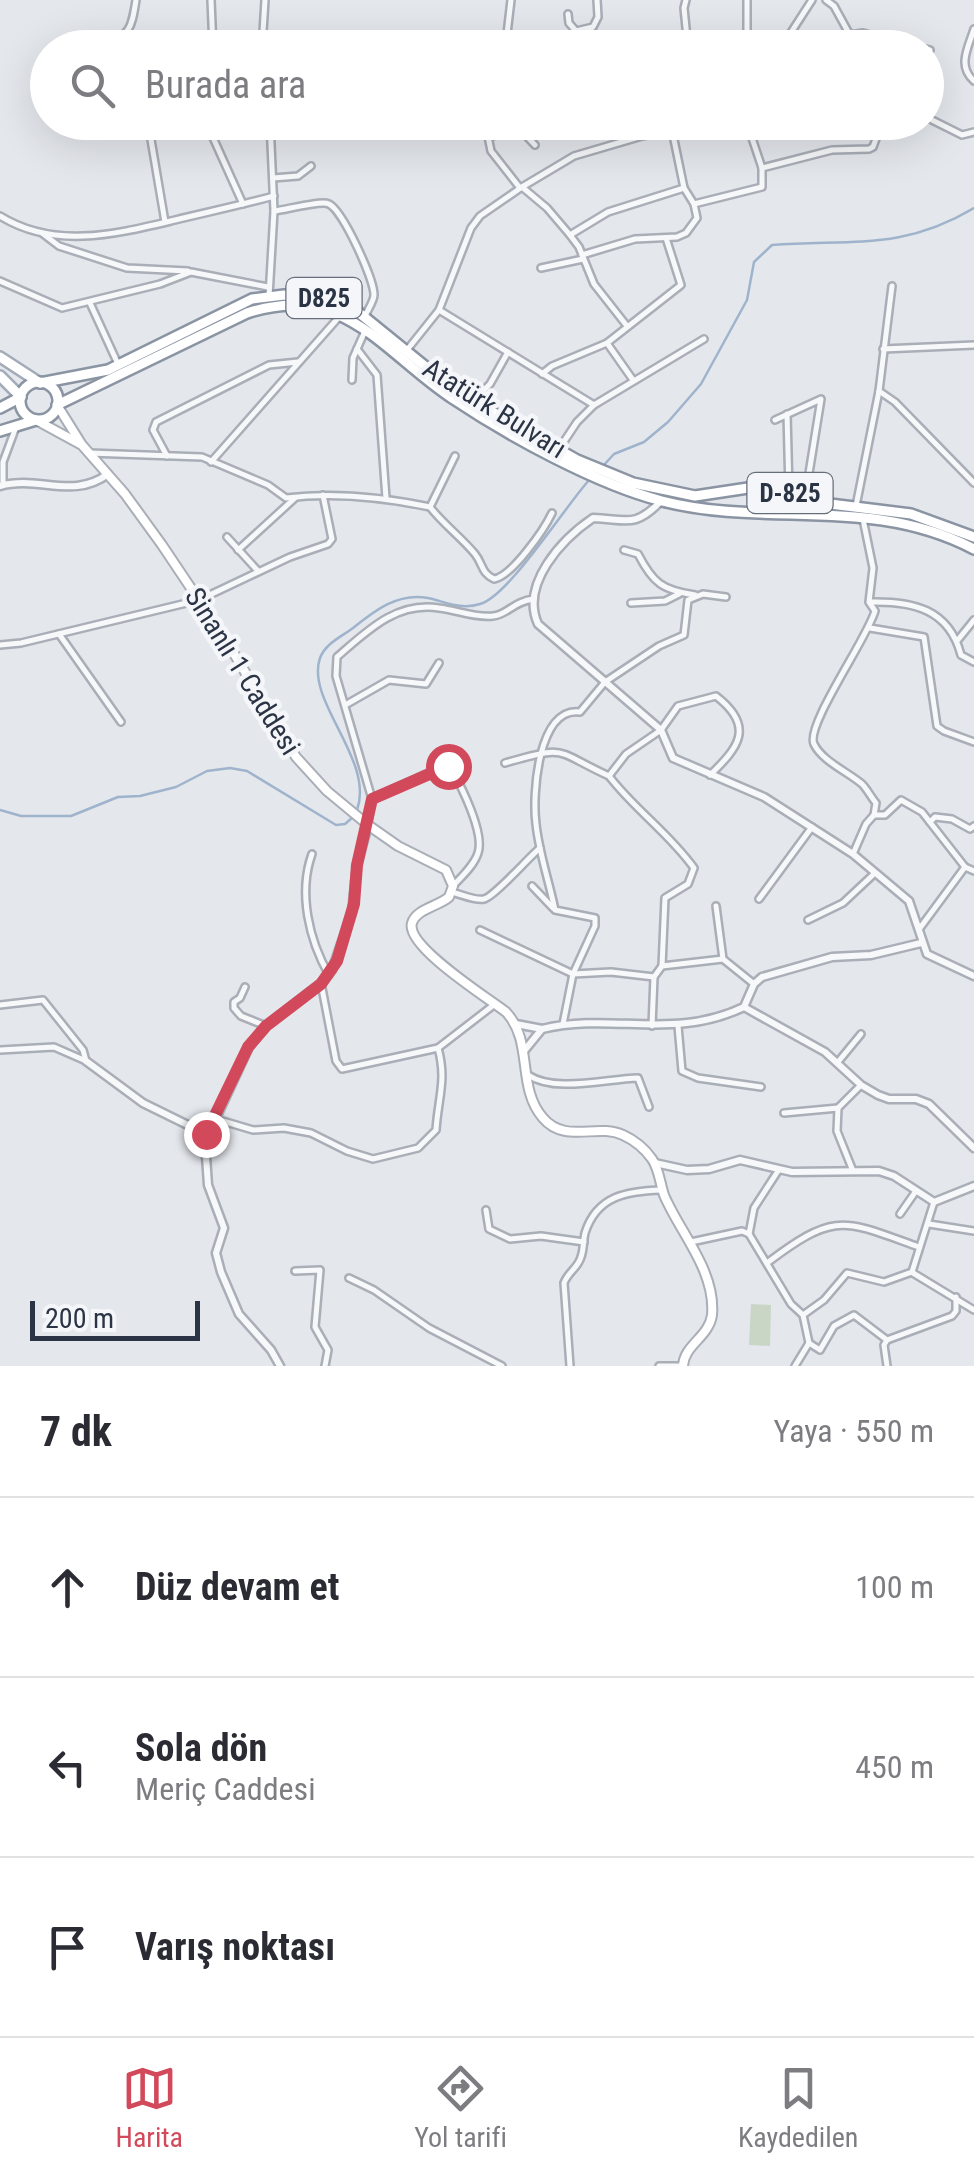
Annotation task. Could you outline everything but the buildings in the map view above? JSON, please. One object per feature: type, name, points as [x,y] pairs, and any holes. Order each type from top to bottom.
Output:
[{"type":"main road","name":"Atatürk Bulvarı","points":[[40,383],[91,375],[118,366],[268,292],[319,297],[346,305],[364,316],[452,398],[575,463],[661,501],[746,512],[862,516],[922,529],[974,549]]},
{"type":"main road","name":"Atatürk Bulvarı","points":[[57,406],[256,310],[301,306],[341,314],[366,328],[473,401],[559,449],[575,463]]},
{"type":"main road","points":[[0,356],[52,388],[57,406],[47,418],[0,431]]},
{"type":"main road","points":[[0,376],[20,397],[25,414],[82,445]]},
{"type":"main road","points":[[0,408],[20,397],[30,385],[40,383]]},
{"type":"main road","name":"Sinanlı 1 Caddesi","points":[[57,406],[199,600],[290,749],[342,804],[365,822],[406,850],[441,865],[450,876],[452,889]]},
{"type":"main road","name":"Atatürk Bulvarı","points":[[603,476],[694,496],[745,489],[788,492],[911,514],[974,537]]},
{"type":"main road","points":[[745,489],[746,512]]},
{"type":"main road","points":[[767,489],[769,512]]},
{"type":"main road","points":[[452,889],[440,904],[417,915],[412,934],[423,950],[516,1024],[524,1051],[525,1075],[536,1105],[552,1126],[572,1132],[617,1133],[642,1148],[655,1163],[662,1190],[704,1274],[712,1310],[707,1330],[685,1354],[682,1366]]},
{"type":"street","points":[[129,30],[136,0]]},
{"type":"street","points":[[211,0],[212,30]]},
{"type":"street","points":[[263,30],[265,0]]},
{"type":"street","points":[[507,30],[511,0]]},
{"type":"street","points":[[589,30],[598,17],[597,0]]},
{"type":"street","points":[[686,0],[686,30]]},
{"type":"street","points":[[747,0],[748,30]]},
{"type":"street","points":[[793,30],[812,0]]},
{"type":"street","points":[[826,0],[847,30]]},
{"type":"street","points":[[568,14],[575,30]]},
{"type":"street","points":[[580,30],[593,27]]},
{"type":"street","points":[[974,29],[964,66],[974,81]]},
{"type":"street","points":[[944,126],[962,135],[974,132]]},
{"type":"street","points":[[151,140],[165,222]]},
{"type":"street","points":[[214,140],[243,204]]},
{"type":"street","points":[[40,232],[59,246],[126,268],[191,272],[268,292],[274,212],[271,140]]},
{"type":"street","points":[[491,140],[492,151],[521,187],[547,208],[570,235],[594,284],[628,326]]},
{"type":"street","points":[[531,140],[535,144]]},
{"type":"street","points":[[402,350],[439,310],[474,222],[521,187],[574,156],[634,140]]},
{"type":"street","points":[[540,268],[634,239],[678,237],[692,226],[697,218],[684,188],[674,140]]},
{"type":"street","points":[[694,204],[758,189],[763,182],[762,168],[753,140]]},
{"type":"street","points":[[762,168],[832,150],[869,149],[876,140]]},
{"type":"street","points":[[273,178],[298,176],[311,166]]},
{"type":"street","points":[[570,235],[608,212],[684,188]]},
{"type":"street","points":[[0,216],[40,232],[99,237],[274,196]]},
{"type":"street","points":[[274,212],[323,203],[334,208],[371,275],[374,297],[364,316]]},
{"type":"street","points":[[542,374],[607,343],[681,285],[666,238]]},
{"type":"street","points":[[0,281],[62,308],[191,272]]},
{"type":"street","points":[[856,506],[879,392],[892,286]]},
{"type":"street","points":[[90,303],[118,366]]},
{"type":"street","points":[[439,310],[594,404]]},
{"type":"street","points":[[211,462],[341,314]]},
{"type":"street","points":[[352,380],[352,365],[366,328]]},
{"type":"street","points":[[559,449],[594,404],[704,339]]},
{"type":"street","points":[[607,343],[633,380]]},
{"type":"street","points":[[883,349],[974,345]]},
{"type":"street","points":[[357,349],[377,375],[386,498]]},
{"type":"street","points":[[473,401],[490,384],[508,352]]},
{"type":"street","points":[[167,456],[153,430],[156,422],[269,364],[298,362]]},
{"type":"street","points":[[879,392],[895,402],[974,482]]},
{"type":"street","points":[[775,420],[821,398],[806,498]]},
{"type":"street","points":[[787,414],[788,492]]},
{"type":"street","points":[[16,426],[3,462],[2,486],[81,488],[108,474]]},
{"type":"street","points":[[89,453],[194,456],[268,485],[286,498],[323,494],[386,498],[430,506],[448,530],[476,555],[484,572],[499,579],[546,526],[552,513]]},
{"type":"street","points":[[430,506],[455,456]]},
{"type":"street","points":[[0,645],[199,600],[330,543],[323,494]]},
{"type":"street","points":[[238,550],[297,496]]},
{"type":"street","points":[[661,501],[631,522],[598,518],[588,521],[543,570],[534,599],[538,624],[661,730],[673,758],[764,797],[853,854],[908,901],[920,928],[921,942],[933,958],[974,976]]},
{"type":"street","points":[[862,516],[873,568],[870,602]]},
{"type":"street","points":[[226,538],[258,572]]},
{"type":"street","points":[[624,550],[638,554],[650,578],[681,593],[726,597]]},
{"type":"street","points":[[631,603],[664,601],[681,593]]},
{"type":"street","points":[[555,910],[535,812],[542,751],[557,718],[570,711],[580,712],[606,682],[659,646],[684,635],[688,600],[695,595]]},
{"type":"street","points":[[280,1366],[239,1314],[221,1272],[217,1247],[224,1228],[208,1185],[204,1154],[206,1134],[248,1047],[266,1026],[329,975],[347,934],[372,799],[336,676],[336,661],[372,626],[420,607],[496,616],[515,603],[534,599]]},
{"type":"street","points":[[870,602],[900,601],[950,626],[961,655],[974,662]]},
{"type":"street","points":[[853,854],[874,815],[876,803],[864,786],[815,748],[811,738],[822,706],[870,628],[876,608],[870,602]]},
{"type":"street","points":[[957,641],[974,620]]},
{"type":"street","points":[[870,628],[924,637],[937,726],[974,742]]},
{"type":"street","points":[[59,634],[121,722]]},
{"type":"street","points":[[347,704],[389,680],[426,684],[439,664]]},
{"type":"street","points":[[609,776],[626,754],[661,730],[678,706],[712,696],[721,698],[732,714],[740,740],[710,775]]},
{"type":"street","points":[[506,763],[542,751],[570,754],[609,776],[634,806],[664,830],[694,868],[688,884],[666,898],[662,966],[654,976],[652,1026]]},
{"type":"street","points":[[372,799],[441,767],[452,768],[465,795],[478,840],[478,852],[452,889],[478,899],[500,889],[516,867],[540,848]]},
{"type":"street","points":[[874,815],[885,814],[901,800],[922,812],[965,867],[974,871]]},
{"type":"street","points":[[932,824],[930,821],[935,817],[952,819],[970,830],[974,826]]},
{"type":"street","points":[[759,899],[812,827]]},
{"type":"street","points":[[312,854],[305,875],[307,902],[314,945],[329,975]]},
{"type":"street","points":[[920,928],[965,867]]},
{"type":"street","points":[[808,920],[843,903],[875,872]]},
{"type":"street","points":[[532,886],[555,910],[594,918],[586,951],[572,974],[563,1024]]},
{"type":"street","points":[[716,906],[723,959],[754,984]]},
{"type":"street","points":[[480,930],[572,974],[654,976]]},
{"type":"street","points":[[744,1007],[754,984],[762,977],[832,957],[871,955],[921,942]]},
{"type":"street","points":[[662,966],[723,959]]},
{"type":"street","points":[[321,984],[338,1066],[342,1068],[438,1048],[494,1004]]},
{"type":"street","points":[[245,988],[234,1008],[241,1016],[266,1026]]},
{"type":"street","points":[[0,1005],[43,1000],[83,1050],[86,1060]]},
{"type":"street","points":[[516,1024],[542,1028],[563,1024],[678,1026],[744,1007],[838,1062],[861,1085],[889,1099],[916,1099],[929,1104],[974,1148]]},
{"type":"street","points":[[678,1026],[682,1071],[698,1078],[761,1087]]},
{"type":"street","points":[[524,1051],[542,1028]]},
{"type":"street","points":[[838,1062],[861,1034]]},
{"type":"street","points":[[0,1050],[54,1047],[86,1060],[144,1103],[206,1134]]},
{"type":"street","points":[[216,1119],[254,1130],[284,1128],[311,1133],[364,1158],[418,1148],[436,1130],[438,1100],[445,1084],[438,1048]]},
{"type":"street","points":[[525,1075],[537,1083],[558,1084],[638,1078],[649,1107]]},
{"type":"street","points":[[784,1112],[838,1108],[861,1085]]},
{"type":"street","points":[[838,1108],[837,1131],[853,1171]]},
{"type":"street","points":[[655,1163],[694,1170],[740,1160],[778,1171],[886,1172],[934,1202]]},
{"type":"street","points":[[749,1234],[754,1208],[778,1171]]},
{"type":"street","points":[[934,1202],[974,1186]]},
{"type":"street","points":[[570,1366],[564,1283],[580,1262],[597,1209],[627,1191],[662,1190]]},
{"type":"street","points":[[900,1214],[916,1191]]},
{"type":"street","points":[[912,1272],[934,1202]]},
{"type":"street","points":[[486,1210],[489,1229],[510,1239],[541,1236],[584,1242]]},
{"type":"street","points":[[929,1224],[974,1230]]},
{"type":"street","points":[[768,1263],[816,1230],[836,1225],[864,1226],[920,1248]]},
{"type":"street","points":[[691,1242],[749,1234],[791,1304],[804,1315],[809,1344],[820,1350],[827,1334],[851,1315],[886,1340]]},
{"type":"street","points":[[296,1271],[320,1270],[315,1327],[328,1350],[325,1366]]},
{"type":"street","points":[[804,1315],[824,1300],[846,1273],[884,1282],[912,1272],[974,1310]]},
{"type":"street","points":[[349,1278],[446,1338],[502,1366]]},
{"type":"street","points":[[886,1340],[952,1316],[956,1297]]},
{"type":"street","points":[[886,1340],[887,1366]]},
{"type":"street","points":[[795,1366],[809,1344]]},
{"type":"street","points":[[659,1366],[682,1366]]},
{"type":"green space","points":[[751,1304],[771,1305],[770,1346],[749,1345]]},
{"type":"waterway","points":[[603,466],[614,454],[644,442],[668,422],[701,384],[747,300],[754,262],[772,245],[899,237],[948,222],[974,208]]},
{"type":"waterway","points":[[357,810],[357,771],[322,693],[318,675],[323,653],[369,615],[397,600],[417,597],[466,606],[492,597],[521,568],[590,479]]},
{"type":"waterway","points":[[0,810],[21,816],[71,816],[118,797],[176,787],[207,771],[230,768],[247,771],[336,825],[353,817]]},
{"type":"route","points":[[206,1134],[248,1047],[266,1026],[321,984],[337,961],[354,904],[357,865],[372,799],[448,766]]}]
